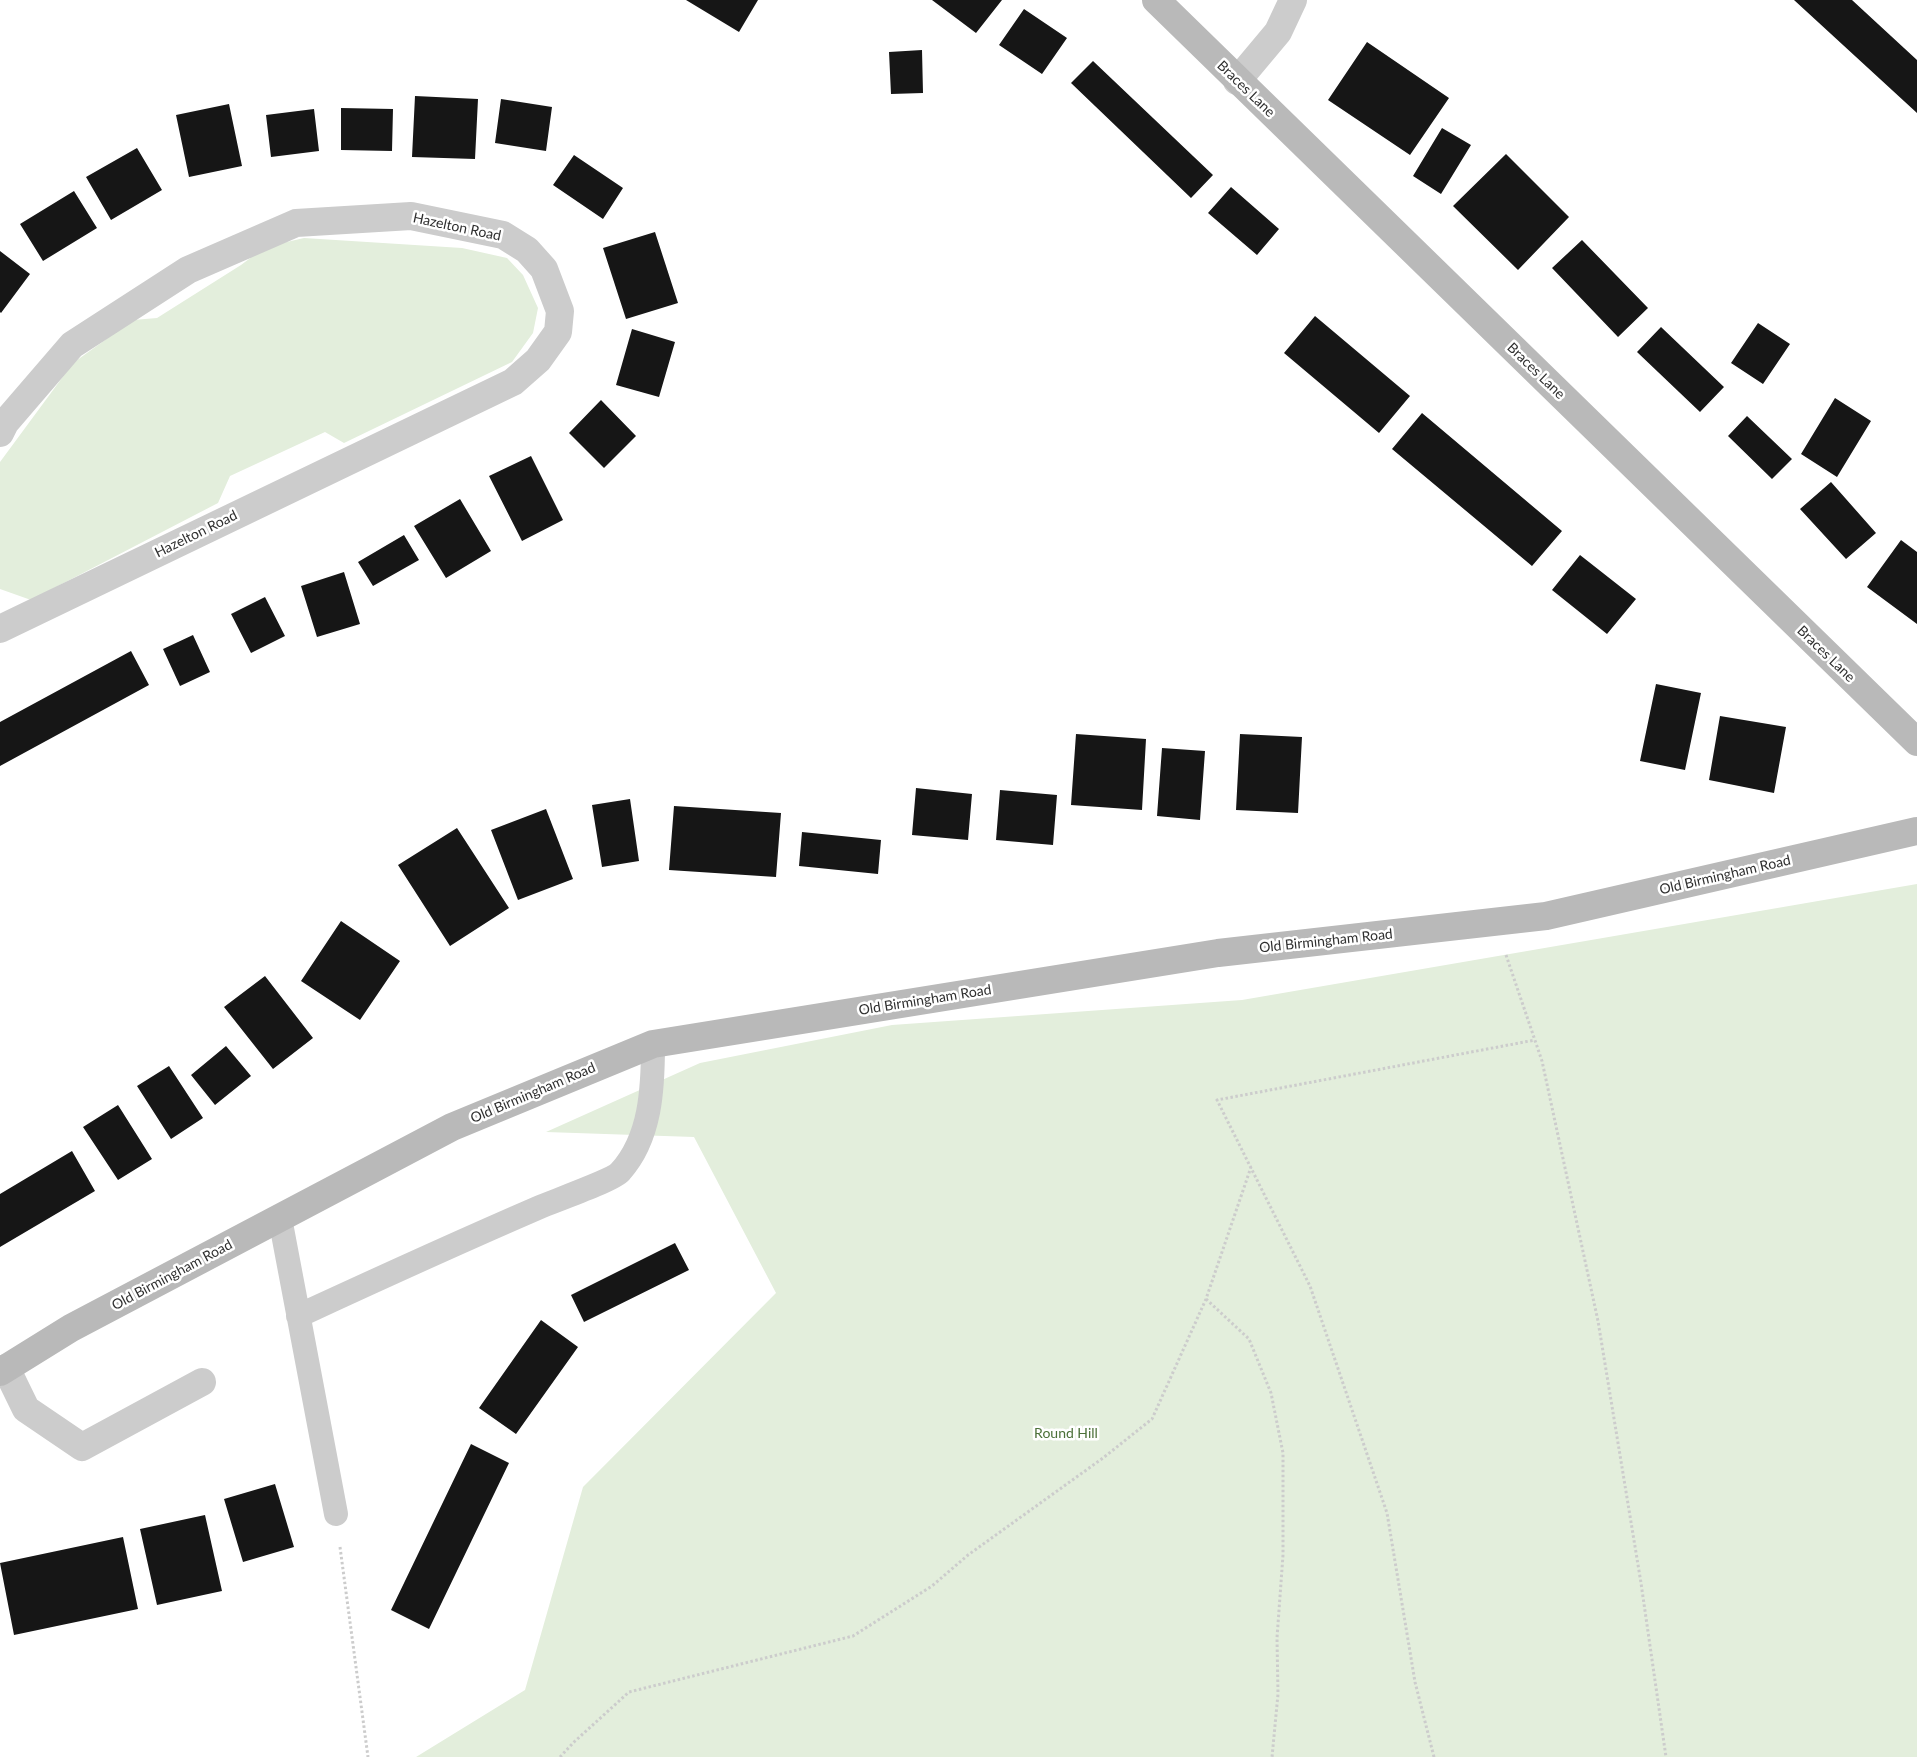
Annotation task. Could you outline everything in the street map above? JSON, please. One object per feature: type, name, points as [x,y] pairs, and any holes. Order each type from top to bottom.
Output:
[{"type":"main road","name":"Braces Lane","points":[[1156,0],[1917,742]]},
{"type":"main road","name":"Old Birmingham Road","points":[[3,1370],[72,1328],[452,1127],[653,1044],[1204,955],[1546,916],[1917,831]]},
{"type":"street","points":[[1238,81],[1278,32],[1293,0]]},
{"type":"street","name":"Hazelton Road","points":[[0,433],[5,423],[72,345],[188,270],[296,223],[411,216],[503,235],[526,250],[544,268],[560,311],[558,332],[538,360],[513,382],[0,629]]},
{"type":"street","points":[[3,1370],[26,1409],[82,1447],[202,1382]]},
{"type":"lane","points":[[298,1316],[463,1240],[618,1174],[637,1149],[648,1118],[653,1074],[653,1044]]},
{"type":"lane","points":[[280,1218],[336,1514]]},
{"type":"path","points":[[1494,922],[1542,1062],[1598,1321],[1641,1583],[1666,1757]]},
{"type":"path","points":[[1434,1757],[1415,1682],[1388,1513],[1310,1286],[1217,1100],[1535,1040]]},
{"type":"path","points":[[560,1757],[629,1692],[853,1636],[932,1586],[968,1555],[1103,1458],[1152,1418],[1206,1299],[1250,1167]]},
{"type":"path","points":[[1206,1299],[1249,1339],[1271,1393],[1283,1454],[1283,1555],[1277,1638],[1278,1694],[1272,1757]]},
{"type":"path","points":[[336,1514],[368,1757]]},
{"type":"green space","points":[[304,238],[462,248],[507,258],[523,275],[538,308],[533,333],[512,362],[344,443],[325,432],[230,476],[218,503],[31,600],[0,589],[0,462],[73,363],[133,320],[157,318],[241,265],[265,247]]},
{"type":"green space","name":"Round Hill","points":[[1917,884],[1917,1757],[416,1757],[525,1690],[583,1487],[776,1293],[694,1137],[546,1132],[700,1063],[892,1025],[1242,1000]]},
{"type":"building","points":[[686,0],[758,0],[739,32]]},
{"type":"building","points":[[932,0],[1002,0],[976,33]]},
{"type":"building","points":[[1794,0],[1852,0],[1917,60],[1917,113]]},
{"type":"building","points":[[1024,9],[1067,38],[1042,74],[999,45]]},
{"type":"building","points":[[1367,42],[1449,98],[1410,155],[1328,100]]},
{"type":"building","points":[[922,50],[923,93],[891,94],[889,52]]},
{"type":"building","points":[[1093,61],[1213,175],[1191,198],[1071,83]]},
{"type":"building","points":[[415,96],[478,99],[475,159],[412,157]]},
{"type":"building","points":[[501,99],[552,107],[546,151],[495,143]]},
{"type":"building","points":[[229,104],[242,166],[189,177],[176,115]]},
{"type":"building","points":[[341,108],[393,109],[392,151],[341,150]]},
{"type":"building","points":[[314,109],[319,151],[271,157],[266,115]]},
{"type":"building","points":[[1442,128],[1471,145],[1441,194],[1413,176]]},
{"type":"building","points":[[137,148],[162,190],[111,220],[86,177]]},
{"type":"building","points":[[1506,154],[1569,217],[1518,270],[1453,206]]},
{"type":"building","points":[[574,155],[623,188],[603,219],[553,185]]},
{"type":"building","points":[[1231,187],[1279,229],[1257,255],[1208,213]]},
{"type":"building","points":[[74,191],[97,228],[43,261],[20,224]]},
{"type":"building","points":[[655,232],[678,303],[626,319],[603,248]]},
{"type":"building","points":[[1582,240],[1648,308],[1618,337],[1552,268]]},
{"type":"building","points":[[0,251],[30,274],[1,313],[0,312]]},
{"type":"building","points":[[1315,316],[1410,396],[1379,433],[1284,353]]},
{"type":"building","points":[[1758,323],[1790,344],[1763,384],[1731,363]]},
{"type":"building","points":[[1661,327],[1724,387],[1700,412],[1637,352]]},
{"type":"building","points":[[632,329],[675,342],[659,397],[616,385]]},
{"type":"building","points":[[1835,398],[1871,421],[1837,477],[1801,454]]},
{"type":"building","points":[[601,400],[636,436],[604,468],[569,433]]},
{"type":"building","points":[[1422,413],[1562,531],[1532,566],[1392,449]]},
{"type":"building","points":[[1747,416],[1792,459],[1772,479],[1728,436]]},
{"type":"building","points":[[531,456],[563,520],[522,541],[489,476]]},
{"type":"building","points":[[1831,482],[1876,533],[1846,559],[1800,509]]},
{"type":"building","points":[[460,499],[491,551],[446,578],[414,526]]},
{"type":"building","points":[[404,535],[419,560],[373,586],[358,562]]},
{"type":"building","points":[[1901,540],[1917,552],[1917,624],[1867,587]]},
{"type":"building","points":[[1580,555],[1636,599],[1607,634],[1552,590]]},
{"type":"building","points":[[344,572],[360,624],[317,637],[301,586]]},
{"type":"building","points":[[265,597],[285,636],[251,653],[231,614]]},
{"type":"building","points":[[193,635],[210,672],[180,686],[163,649]]},
{"type":"building","points":[[131,651],[149,685],[0,766],[0,722]]},
{"type":"building","points":[[1656,684],[1701,693],[1685,770],[1640,761]]},
{"type":"building","points":[[1720,716],[1786,727],[1774,793],[1709,780]]},
{"type":"building","points":[[1076,734],[1146,739],[1142,810],[1071,805]]},
{"type":"building","points":[[1240,734],[1302,737],[1298,813],[1236,810]]},
{"type":"building","points":[[1162,748],[1205,751],[1200,820],[1157,816]]},
{"type":"building","points":[[916,788],[972,794],[968,840],[912,835]]},
{"type":"building","points":[[1000,790],[1057,795],[1053,845],[996,840]]},
{"type":"building","points":[[630,799],[639,861],[602,867],[592,805]]},
{"type":"building","points":[[674,806],[781,813],[776,877],[669,870]]},
{"type":"building","points":[[546,809],[573,879],[518,900],[491,830]]},
{"type":"building","points":[[457,828],[509,908],[450,946],[398,865]]},
{"type":"building","points":[[802,832],[881,840],[878,874],[799,866]]},
{"type":"building","points":[[341,921],[400,961],[360,1020],[301,981]]},
{"type":"building","points":[[265,976],[313,1038],[273,1069],[224,1007]]},
{"type":"building","points":[[226,1046],[251,1076],[215,1105],[191,1075]]},
{"type":"building","points":[[169,1066],[203,1118],[171,1139],[137,1086]]},
{"type":"building","points":[[118,1105],[152,1159],[118,1180],[83,1127]]},
{"type":"building","points":[[72,1151],[95,1191],[0,1247],[0,1194]]},
{"type":"building","points":[[675,1243],[689,1270],[584,1322],[571,1295]]},
{"type":"building","points":[[541,1320],[578,1347],[516,1434],[479,1408]]},
{"type":"building","points":[[471,1444],[509,1463],[429,1629],[391,1610]]},
{"type":"building","points":[[275,1484],[294,1547],[243,1562],[224,1499]]},
{"type":"building","points":[[205,1515],[222,1591],[157,1605],[140,1529]]},
{"type":"building","points":[[123,1537],[138,1609],[14,1635],[0,1563]]}]
